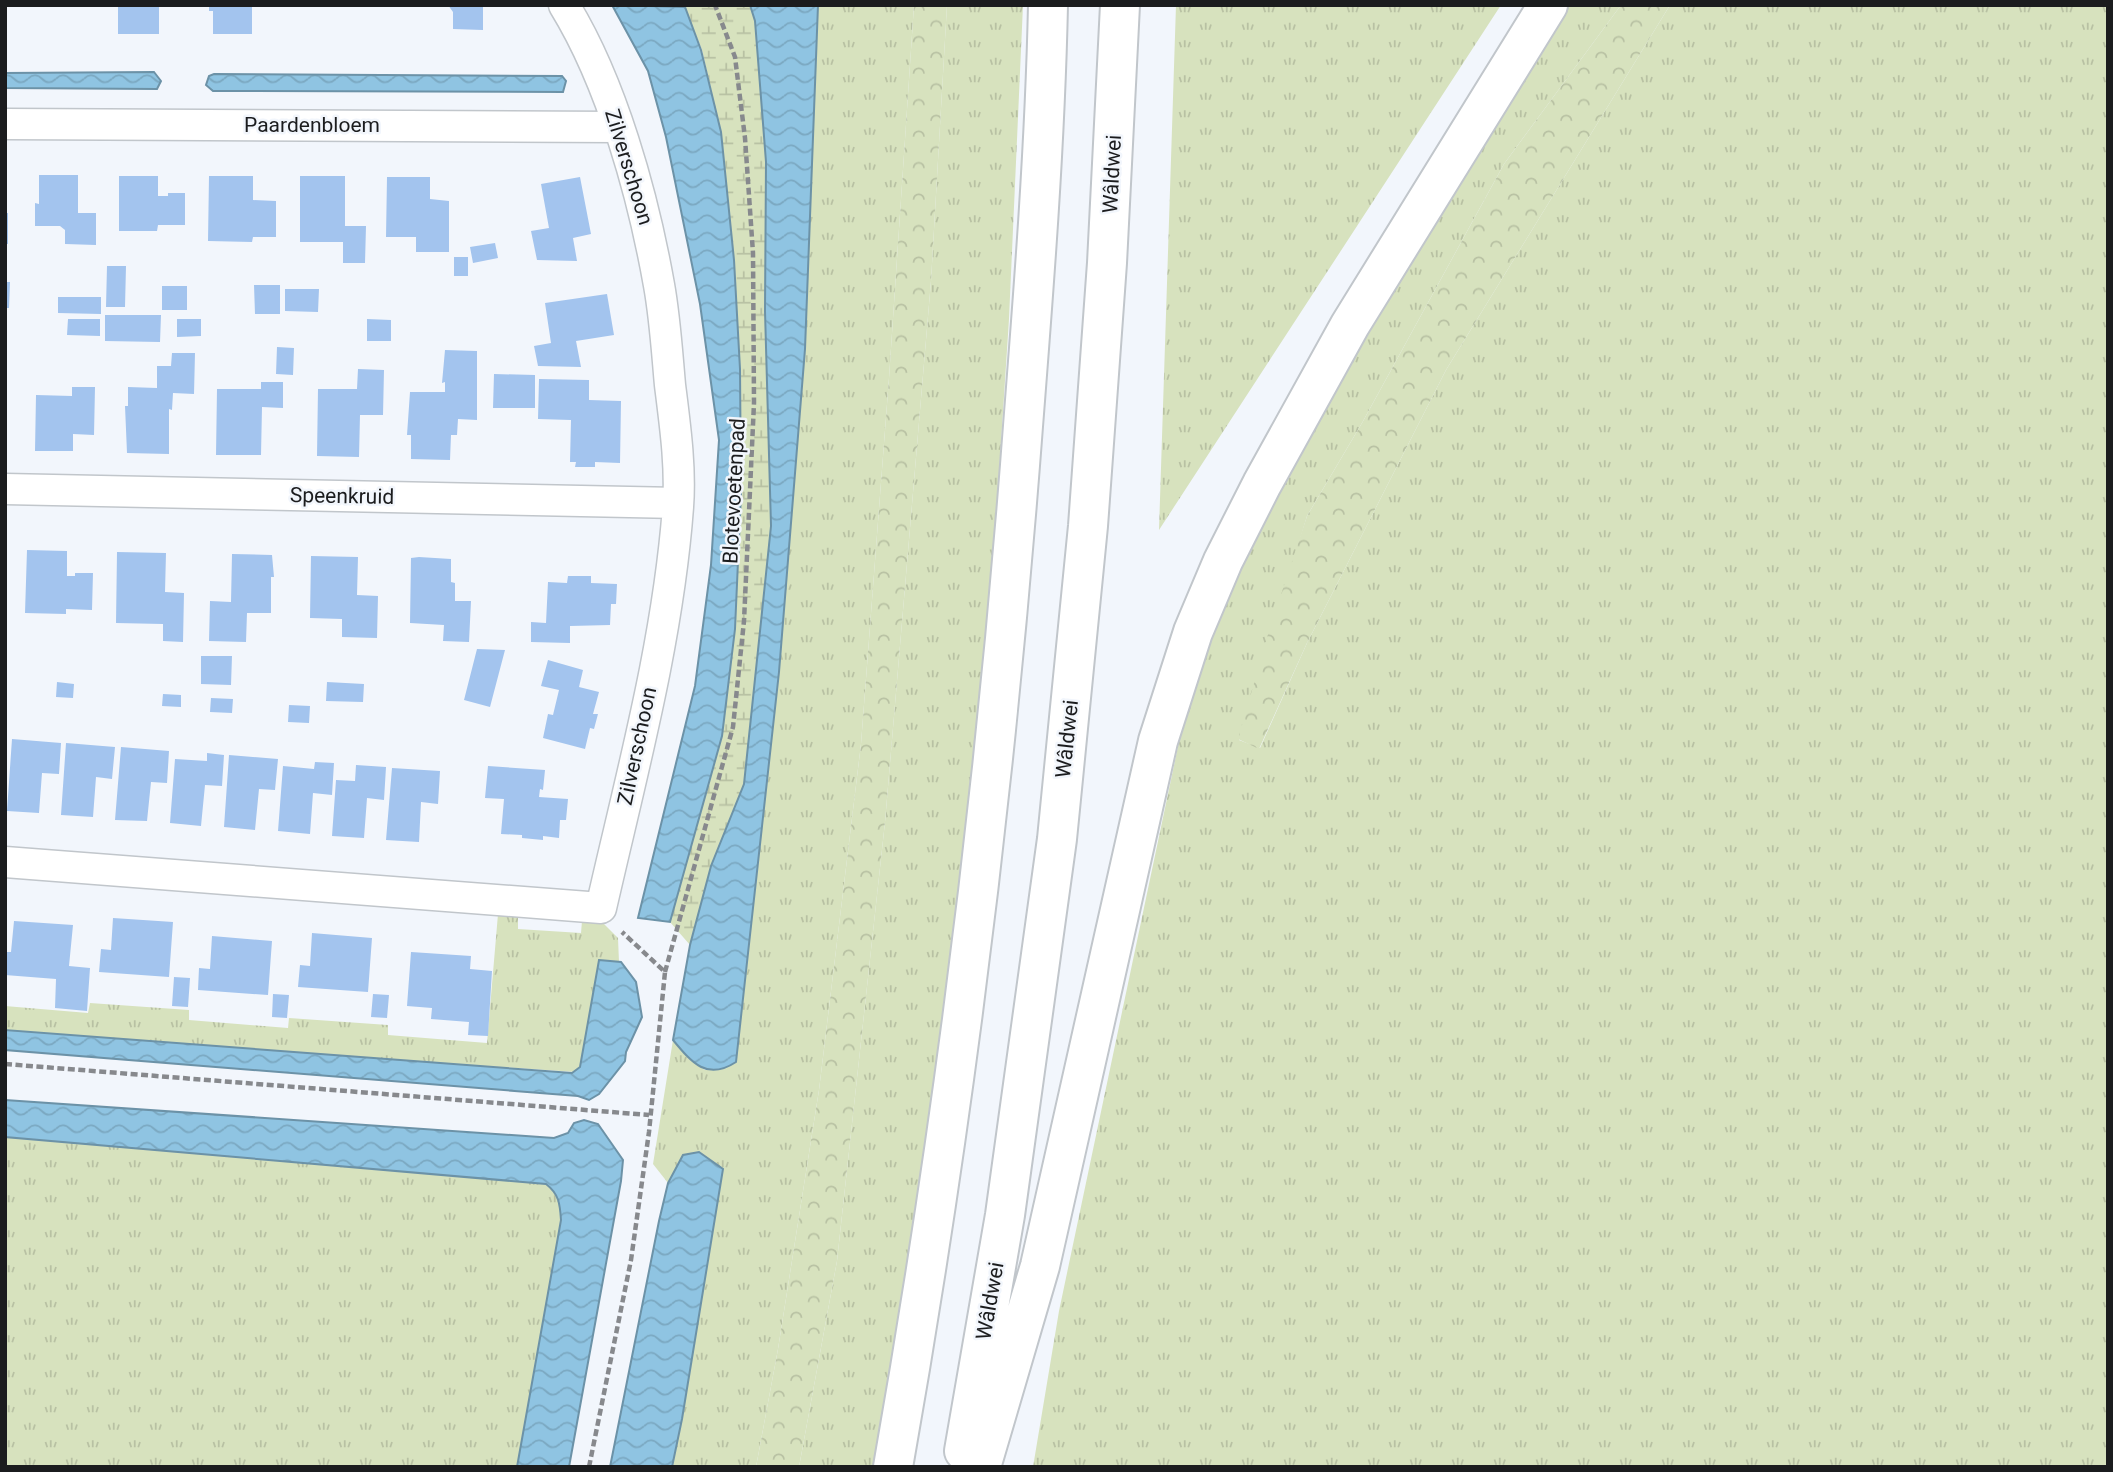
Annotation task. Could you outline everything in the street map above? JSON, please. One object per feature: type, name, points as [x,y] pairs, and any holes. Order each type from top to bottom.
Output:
[{"type":"highway","points":[[892,1467],[922,1301],[970,958],[1009,611],[1032,306],[1048,5]]},
{"type":"highway","name":"Wâldwei","points":[[961,1467],[1005,1215],[1057,839],[1090,498],[1107,263],[1120,5]]},
{"type":"highway","points":[[981,1467],[1040,1266],[1158,741],[1193,632],[1223,561],[1262,484],[1350,325],[1548,5]]},
{"type":"street","name":"Zilverschoon","points":[[564,5],[601,79],[647,226],[660,288],[677,452],[678,503],[661,636],[601,908]]},
{"type":"street","name":"Paardenbloem","points":[[5,124],[618,127]]},
{"type":"street","name":"Speenkruid","points":[[5,489],[678,503]]},
{"type":"street","points":[[5,862],[601,908]]},
{"type":"path","name":"Blotevoetenpad","points":[[589,1467],[631,1260],[649,1132],[665,972],[733,727],[744,621],[754,403],[754,253],[746,138],[735,57],[715,5]]},
{"type":"path","points":[[601,908],[617,927],[665,972]]},
{"type":"path","points":[[5,1064],[649,1115]]},
{"type":"green space","points":[[684,5],[750,5],[755,21],[766,162],[765,311],[771,526],[744,784],[711,866],[690,945],[670,922],[722,736],[735,629],[741,494],[740,369],[734,260],[721,132],[702,50]]},
{"type":"green space","points":[[818,5],[914,5],[861,744],[819,1090],[778,1349],[756,1467],[672,1467],[682,1419],[683,1155],[668,1183],[653,1164],[673,1040],[689,1059],[705,1070],[736,1062],[779,672],[805,349]]},
{"type":"green space","points":[[914,5],[947,5],[931,281],[885,822],[837,1261],[799,1467],[756,1467],[778,1349],[819,1090],[861,744]]},
{"type":"green space","points":[[947,5],[1023,5],[1009,319],[992,581],[946,1023],[875,1467],[799,1467],[837,1261],[885,822],[931,281]]},
{"type":"green space","points":[[1176,5],[1501,5],[1159,530]]},
{"type":"green space","points":[[1568,5],[1621,5],[1504,164],[1362,423],[1307,516],[1239,740],[1260,748],[1307,643],[1446,370],[1670,5],[2108,5],[2108,1467],[1033,1467],[1059,1311],[1196,661],[1275,488]]},
{"type":"green space","points":[[1621,5],[1670,5],[1446,370],[1307,643],[1259,749],[1238,739],[1269,631],[1307,516],[1362,423],[1504,164]]},
{"type":"green space","points":[[498,914],[518,915],[518,929],[581,933],[582,921],[602,922],[618,938],[619,962],[599,960],[580,1067],[576,1072],[5,1030],[5,1006],[88,1013],[90,1003],[189,1010],[189,1020],[288,1028],[289,1018],[388,1025],[388,1035],[487,1043]]},
{"type":"green space","points":[[5,1137],[546,1184],[558,1200],[561,1220],[517,1467],[5,1467]]},
{"type":"water","points":[[612,5],[685,7],[701,50],[721,132],[734,260],[740,369],[741,494],[735,629],[722,736],[670,922],[638,918],[695,686],[711,565],[719,440],[700,304],[666,137],[648,71]]},
{"type":"water","points":[[750,5],[818,5],[805,349],[779,672],[736,1062],[717,1070],[701,1067],[673,1040],[690,945],[711,866],[744,784],[771,526],[765,311],[766,162],[755,21]]},
{"type":"water","points":[[154,72],[161,81],[157,89],[5,88],[5,73]]},
{"type":"water","points":[[209,76],[562,76],[566,81],[563,92],[213,91],[206,85]]},
{"type":"water","points":[[599,960],[621,962],[636,982],[642,1017],[626,1052],[625,1061],[599,1094],[589,1100],[578,1096],[5,1050],[5,1030],[572,1073],[580,1067]]},
{"type":"water","points":[[5,1100],[554,1138],[568,1133],[574,1123],[584,1120],[598,1124],[623,1160],[569,1467],[517,1467],[561,1220],[558,1200],[546,1184],[5,1137]]},
{"type":"water","points":[[699,1152],[723,1169],[672,1467],[610,1467],[668,1183],[683,1155]]},
{"type":"building","points":[[118,5],[159,5],[159,34],[118,34]]},
{"type":"building","points":[[209,5],[252,5],[252,34],[213,34],[213,11],[209,11]]},
{"type":"building","points":[[448,5],[483,5],[483,30],[453,29],[453,12]]},
{"type":"building","points":[[39,175],[78,175],[78,213],[96,213],[96,245],[65,244],[65,230],[60,226],[35,226],[35,203],[39,204]]},
{"type":"building","points":[[119,176],[158,176],[158,196],[185,193],[185,225],[158,225],[157,231],[119,231]]},
{"type":"building","points":[[209,176],[253,176],[253,200],[276,201],[276,237],[253,237],[252,242],[208,241]]},
{"type":"building","points":[[300,176],[345,176],[345,226],[366,226],[365,263],[343,263],[343,242],[300,242]]},
{"type":"building","points":[[387,177],[430,177],[430,199],[449,201],[449,252],[416,252],[416,237],[386,237]]},
{"type":"building","points":[[580,177],[591,234],[573,238],[577,261],[537,260],[531,231],[549,228],[541,184]]},
{"type":"building","points":[[5,213],[8,213],[8,244],[5,244]]},
{"type":"building","points":[[495,243],[498,258],[473,263],[470,247]]},
{"type":"building","points":[[454,257],[468,257],[468,276],[454,276]]},
{"type":"building","points":[[107,266],[126,266],[125,307],[106,307]]},
{"type":"building","points":[[5,282],[10,282],[9,308],[5,308]]},
{"type":"building","points":[[254,285],[280,285],[280,314],[255,314]]},
{"type":"building","points":[[162,286],[187,286],[187,310],[162,310]]},
{"type":"building","points":[[285,289],[319,289],[318,312],[285,311]]},
{"type":"building","points":[[607,294],[614,335],[576,341],[581,367],[538,366],[534,346],[551,343],[545,303]]},
{"type":"building","points":[[58,297],[101,297],[101,314],[58,313]]},
{"type":"building","points":[[105,315],[161,315],[160,342],[105,341]]},
{"type":"building","points":[[68,319],[100,319],[100,336],[67,335]]},
{"type":"building","points":[[177,319],[201,319],[201,336],[177,337]]},
{"type":"building","points":[[367,319],[391,320],[391,341],[367,341]]},
{"type":"building","points":[[277,347],[294,348],[293,375],[276,374]]},
{"type":"building","points":[[445,350],[477,351],[477,420],[458,419],[457,435],[451,435],[450,460],[411,459],[411,435],[407,435],[410,392],[445,392],[445,382],[442,383]]},
{"type":"building","points":[[172,353],[195,353],[194,394],[173,393],[172,410],[169,409],[169,454],[127,453],[125,406],[128,406],[128,387],[157,388],[157,366],[171,366]]},
{"type":"building","points":[[358,369],[384,370],[383,415],[360,415],[359,457],[317,456],[318,389],[357,389]]},
{"type":"building","points":[[494,374],[535,375],[535,408],[493,408]]},
{"type":"building","points":[[539,379],[589,380],[589,400],[621,401],[620,463],[595,462],[595,467],[575,467],[576,462],[570,462],[571,420],[538,419]]},
{"type":"building","points":[[261,382],[283,382],[283,408],[262,407],[261,455],[216,455],[217,389],[261,389]]},
{"type":"building","points":[[72,387],[95,387],[94,435],[73,434],[73,451],[35,451],[36,395],[72,396]]},
{"type":"building","points":[[27,550],[67,551],[67,576],[93,573],[92,610],[66,609],[66,614],[25,613]]},
{"type":"building","points":[[117,552],[166,553],[165,592],[184,593],[183,642],[163,641],[163,624],[116,623]]},
{"type":"building","points":[[232,554],[272,555],[274,577],[271,577],[271,613],[247,613],[246,642],[209,641],[210,601],[231,602]]},
{"type":"building","points":[[311,556],[358,557],[357,595],[378,596],[377,638],[342,637],[342,619],[310,618]]},
{"type":"building","points":[[411,558],[451,559],[451,582],[455,583],[455,601],[471,601],[469,642],[443,641],[444,625],[410,623]]},
{"type":"building","points":[[568,576],[591,576],[591,583],[617,584],[616,604],[611,604],[610,625],[570,626],[570,643],[531,642],[531,622],[546,623],[548,582],[567,583]]},
{"type":"building","points":[[477,649],[505,650],[490,707],[464,700]]},
{"type":"building","points":[[201,656],[232,656],[231,685],[201,684]]},
{"type":"building","points":[[548,660],[583,670],[579,687],[599,692],[593,714],[598,714],[594,729],[590,728],[585,749],[543,738],[548,714],[553,715],[559,690],[541,686]]},
{"type":"building","points":[[57,682],[74,684],[73,698],[56,697]]},
{"type":"building","points":[[327,682],[364,684],[363,702],[326,701]]},
{"type":"building","points":[[163,694],[181,695],[181,707],[162,706]]},
{"type":"building","points":[[211,698],[233,699],[232,713],[210,712]]},
{"type":"building","points":[[289,705],[310,706],[309,723],[288,722]]},
{"type":"building","points":[[12,739],[61,743],[59,774],[42,773],[39,813],[7,811]]},
{"type":"building","points":[[66,743],[115,747],[112,779],[96,777],[93,817],[61,815]]},
{"type":"building","points":[[121,747],[169,751],[167,783],[151,782],[147,821],[115,820]]},
{"type":"building","points":[[207,753],[224,755],[222,786],[205,785],[201,826],[170,823],[175,759],[207,761]]},
{"type":"building","points":[[229,755],[278,759],[275,790],[259,789],[255,830],[224,827]]},
{"type":"building","points":[[315,762],[334,763],[332,795],[313,793],[310,834],[278,831],[283,766],[314,769]]},
{"type":"building","points":[[356,765],[386,767],[384,800],[367,798],[364,838],[332,836],[336,780],[355,781]]},
{"type":"building","points":[[488,766],[545,770],[543,790],[540,789],[539,797],[568,799],[566,820],[560,820],[559,838],[543,836],[543,840],[501,834],[504,799],[485,798]]},
{"type":"building","points":[[392,768],[440,771],[438,804],[421,802],[419,842],[386,840]]},
{"type":"building","points":[[113,918],[173,922],[169,977],[99,972],[101,949],[111,950]]},
{"type":"building","points":[[14,921],[73,925],[69,966],[90,968],[87,1011],[55,1008],[56,979],[5,975],[5,952],[11,952]]},
{"type":"building","points":[[312,933],[372,938],[368,992],[298,987],[300,965],[310,966]]},
{"type":"building","points":[[212,936],[272,941],[268,995],[198,990],[199,968],[210,969]]},
{"type":"building","points":[[411,952],[471,956],[470,969],[492,971],[488,1036],[468,1035],[469,1022],[431,1019],[432,1008],[407,1006]]},
{"type":"building","points":[[174,977],[190,978],[188,1007],[172,1006]]},
{"type":"building","points":[[273,994],[289,995],[287,1018],[272,1017]]},
{"type":"building","points":[[373,994],[389,995],[387,1018],[371,1017]]}]
